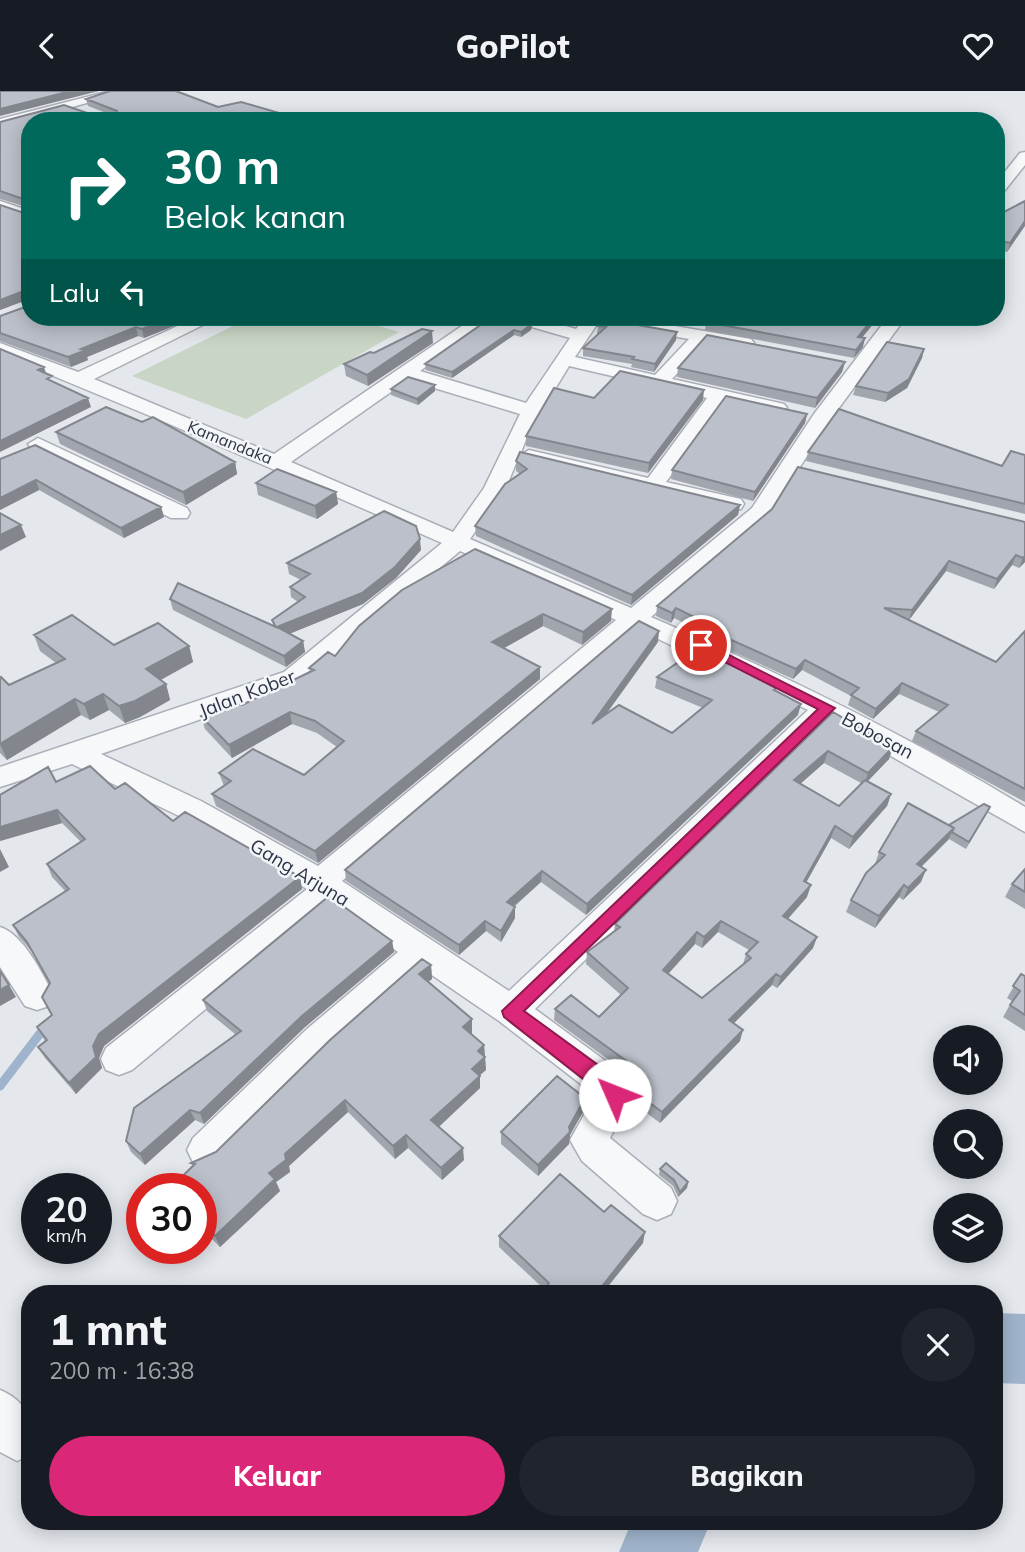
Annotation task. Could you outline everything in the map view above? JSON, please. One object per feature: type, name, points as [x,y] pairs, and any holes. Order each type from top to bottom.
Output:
[{"type":"street","points":[[39,112],[118,92]]},
{"type":"street","points":[[64,105],[84,112]]},
{"type":"street","points":[[0,123],[21,117]]},
{"type":"street","points":[[1005,181],[1025,156]]},
{"type":"street","points":[[0,205],[21,217]]},
{"type":"street","points":[[77,380],[192,326]]},
{"type":"street","points":[[278,461],[473,326]]},
{"type":"street","points":[[547,326],[580,336]]},
{"type":"street","name":"Jalan Kober","points":[[0,777],[76,754],[293,678],[457,542],[495,488],[531,411],[587,326]]},
{"type":"street","points":[[660,381],[701,326]]},
{"type":"street","points":[[708,326],[758,346]]},
{"type":"street","points":[[119,1059],[633,617],[760,512],[821,418],[847,365],[882,326]]},
{"type":"street","name":"Kamandaka","points":[[0,348],[278,461],[457,542]]},
{"type":"street","points":[[565,360],[821,418]]},
{"type":"street","points":[[406,373],[531,411]]},
{"type":"street","points":[[654,484],[720,394]]},
{"type":"street","points":[[104,411],[126,400]]},
{"type":"street","points":[[60,433],[29,449],[179,513]]},
{"type":"street","points":[[512,452],[654,484],[760,512]]},
{"type":"street","points":[[790,465],[816,472]]},
{"type":"street","name":"Bobosan","points":[[457,542],[701,645],[951,773],[1025,821]]},
{"type":"street","points":[[511,1011],[827,708]]},
{"type":"street","name":"Gang Arjuna","points":[[76,754],[191,809],[324,885],[511,1011],[613,1087],[615,1095],[589,1140],[595,1149],[657,1201]]},
{"type":"street","points":[[0,940],[37,996]]},
{"type":"street","points":[[206,1150],[319,1040],[422,950]]},
{"type":"green space","points":[[233,326],[379,326],[399,332],[246,419],[132,376]]},
{"type":"building","points":[[0,91],[71,91],[0,109]]},
{"type":"building","points":[[110,91],[176,91],[218,107],[241,102],[276,112],[117,112],[86,99]]},
{"type":"building","points":[[64,105],[84,112],[38,112]]},
{"type":"building","points":[[21,116],[21,198],[0,191],[0,122]]},
{"type":"building","points":[[1025,201],[1025,221],[1010,243],[1005,242],[1005,211]]},
{"type":"building","points":[[0,205],[21,212],[21,292],[0,300]]},
{"type":"building","points":[[21,308],[21,326],[150,326],[142,329],[136,327],[68,357],[0,333],[0,316]]},
{"type":"building","points":[[479,326],[529,326],[521,332],[514,330],[452,372],[425,364]]},
{"type":"building","points":[[598,326],[643,326],[677,332],[655,364],[632,359],[634,357],[583,348],[606,327]]},
{"type":"building","points":[[727,326],[867,326],[858,337],[865,338],[856,350]]},
{"type":"building","points":[[422,329],[432,331],[367,375],[344,364],[370,352],[374,353]]},
{"type":"building","points":[[707,335],[845,362],[817,398],[678,368]]},
{"type":"building","points":[[887,342],[924,349],[909,379],[888,393],[856,386]]},
{"type":"building","points":[[0,349],[44,367],[38,370],[52,376],[47,379],[88,398],[0,441]]},
{"type":"building","points":[[620,371],[704,390],[649,463],[526,436],[554,388],[594,398]]},
{"type":"building","points":[[408,377],[435,385],[417,399],[391,389]]},
{"type":"building","points":[[726,396],[807,414],[755,492],[672,470]]},
{"type":"building","points":[[106,407],[142,422],[153,417],[235,462],[183,492],[56,432]]},
{"type":"building","points":[[839,409],[1002,466],[1011,451],[1025,455],[1025,504],[808,452]]},
{"type":"building","points":[[35,445],[161,507],[121,528],[36,480],[0,498],[0,459]]},
{"type":"building","points":[[520,452],[740,505],[632,595],[475,526],[505,484],[527,469],[516,461]]},
{"type":"building","points":[[798,467],[1025,522],[1025,556],[1023,558],[1016,555],[997,579],[949,561],[912,610],[884,608],[996,662],[1025,631],[1025,789],[916,731],[948,705],[902,683],[876,709],[851,695],[859,688],[805,660],[796,669],[718,634],[722,631],[676,608],[672,613],[657,606],[772,509]]},
{"type":"building","points":[[277,469],[336,492],[315,506],[256,483]]},
{"type":"building","points":[[384,511],[416,526],[420,539],[395,567],[362,593],[277,627],[303,641],[284,656],[170,599],[178,583],[276,627],[272,620],[305,597],[290,587],[310,574],[287,563]]},
{"type":"building","points":[[0,513],[21,525],[0,535]]},
{"type":"building","points":[[475,549],[612,609],[583,632],[543,614],[492,642],[540,667],[315,851],[212,794],[231,781],[219,773],[253,749],[304,775],[344,741],[315,721],[290,712],[229,745],[201,716],[236,701],[242,705],[314,670],[309,668],[328,652],[335,656],[359,626],[402,590]]},
{"type":"building","points":[[72,615],[114,645],[158,623],[189,646],[146,669],[166,684],[135,701],[119,706],[103,694],[84,704],[75,699],[0,744],[0,678],[9,685],[65,659],[34,635]]},
{"type":"building","points":[[639,621],[659,631],[592,724],[619,705],[672,733],[712,700],[657,677],[697,649],[778,686],[774,690],[801,704],[587,904],[542,871],[507,902],[515,907],[501,931],[485,921],[459,945],[345,870]]},
{"type":"building","points":[[833,712],[893,747],[868,773],[828,751],[794,780],[839,806],[865,780],[891,794],[853,837],[835,826],[804,881],[811,885],[783,916],[817,937],[781,977],[776,974],[729,1020],[743,1030],[662,1112],[634,1091],[637,1083],[629,1063],[555,1009],[571,995],[599,1017],[628,988],[587,952],[620,927],[615,924]],"holes":[[[721,921],[758,942],[746,954],[751,958],[702,998],[663,970],[697,932],[704,937]]]},
{"type":"building","points":[[90,766],[115,789],[125,783],[173,821],[185,812],[300,877],[99,1034],[93,1046],[96,1057],[69,1083],[38,1047],[47,1040],[37,1027],[52,1015],[42,997],[50,983],[27,942],[13,925],[69,889],[47,864],[85,839],[57,810],[0,827],[0,795],[48,767],[56,782]]},
{"type":"building","points":[[908,803],[954,828],[917,864],[926,870],[908,888],[904,885],[879,916],[851,900],[866,873],[885,855],[879,852]]},
{"type":"building","points":[[984,804],[990,807],[969,842],[952,832],[954,828],[949,825]]},
{"type":"building","points":[[1025,869],[1025,892],[1012,884]]},
{"type":"building","points":[[329,896],[392,941],[302,1016],[200,1113],[190,1110],[140,1154],[126,1141],[134,1108],[241,1031],[203,1000]]},
{"type":"building","points":[[422,959],[431,965],[419,974],[472,1019],[463,1027],[484,1045],[478,1051],[485,1057],[472,1069],[480,1076],[431,1120],[463,1148],[441,1168],[406,1135],[393,1146],[345,1100],[285,1154],[286,1160],[269,1173],[275,1179],[217,1234],[217,1173],[186,1173],[195,1164],[191,1163],[216,1152],[330,1040]]},
{"type":"building","points":[[0,971],[9,985],[0,990]]},
{"type":"building","points":[[1021,974],[1025,976],[1025,1015],[1010,1005],[1020,991],[1013,986]]},
{"type":"building","points":[[557,1076],[585,1098],[569,1127],[570,1132],[538,1165],[501,1132]]},
{"type":"building","points":[[666,1163],[688,1182],[680,1192],[674,1180],[660,1169]]},
{"type":"building","points":[[560,1174],[604,1212],[611,1205],[645,1232],[603,1285],[547,1285],[549,1283],[499,1236]]},
{"type":"waterway","points":[[0,1086],[45,1027]]},
{"type":"waterway","points":[[1003,1348],[1025,1349]]},
{"type":"waterway","points":[[658,1552],[668,1530]]},
{"type":"route","points":[[615,1095],[613,1087],[511,1011],[827,708],[701,645]]}]
